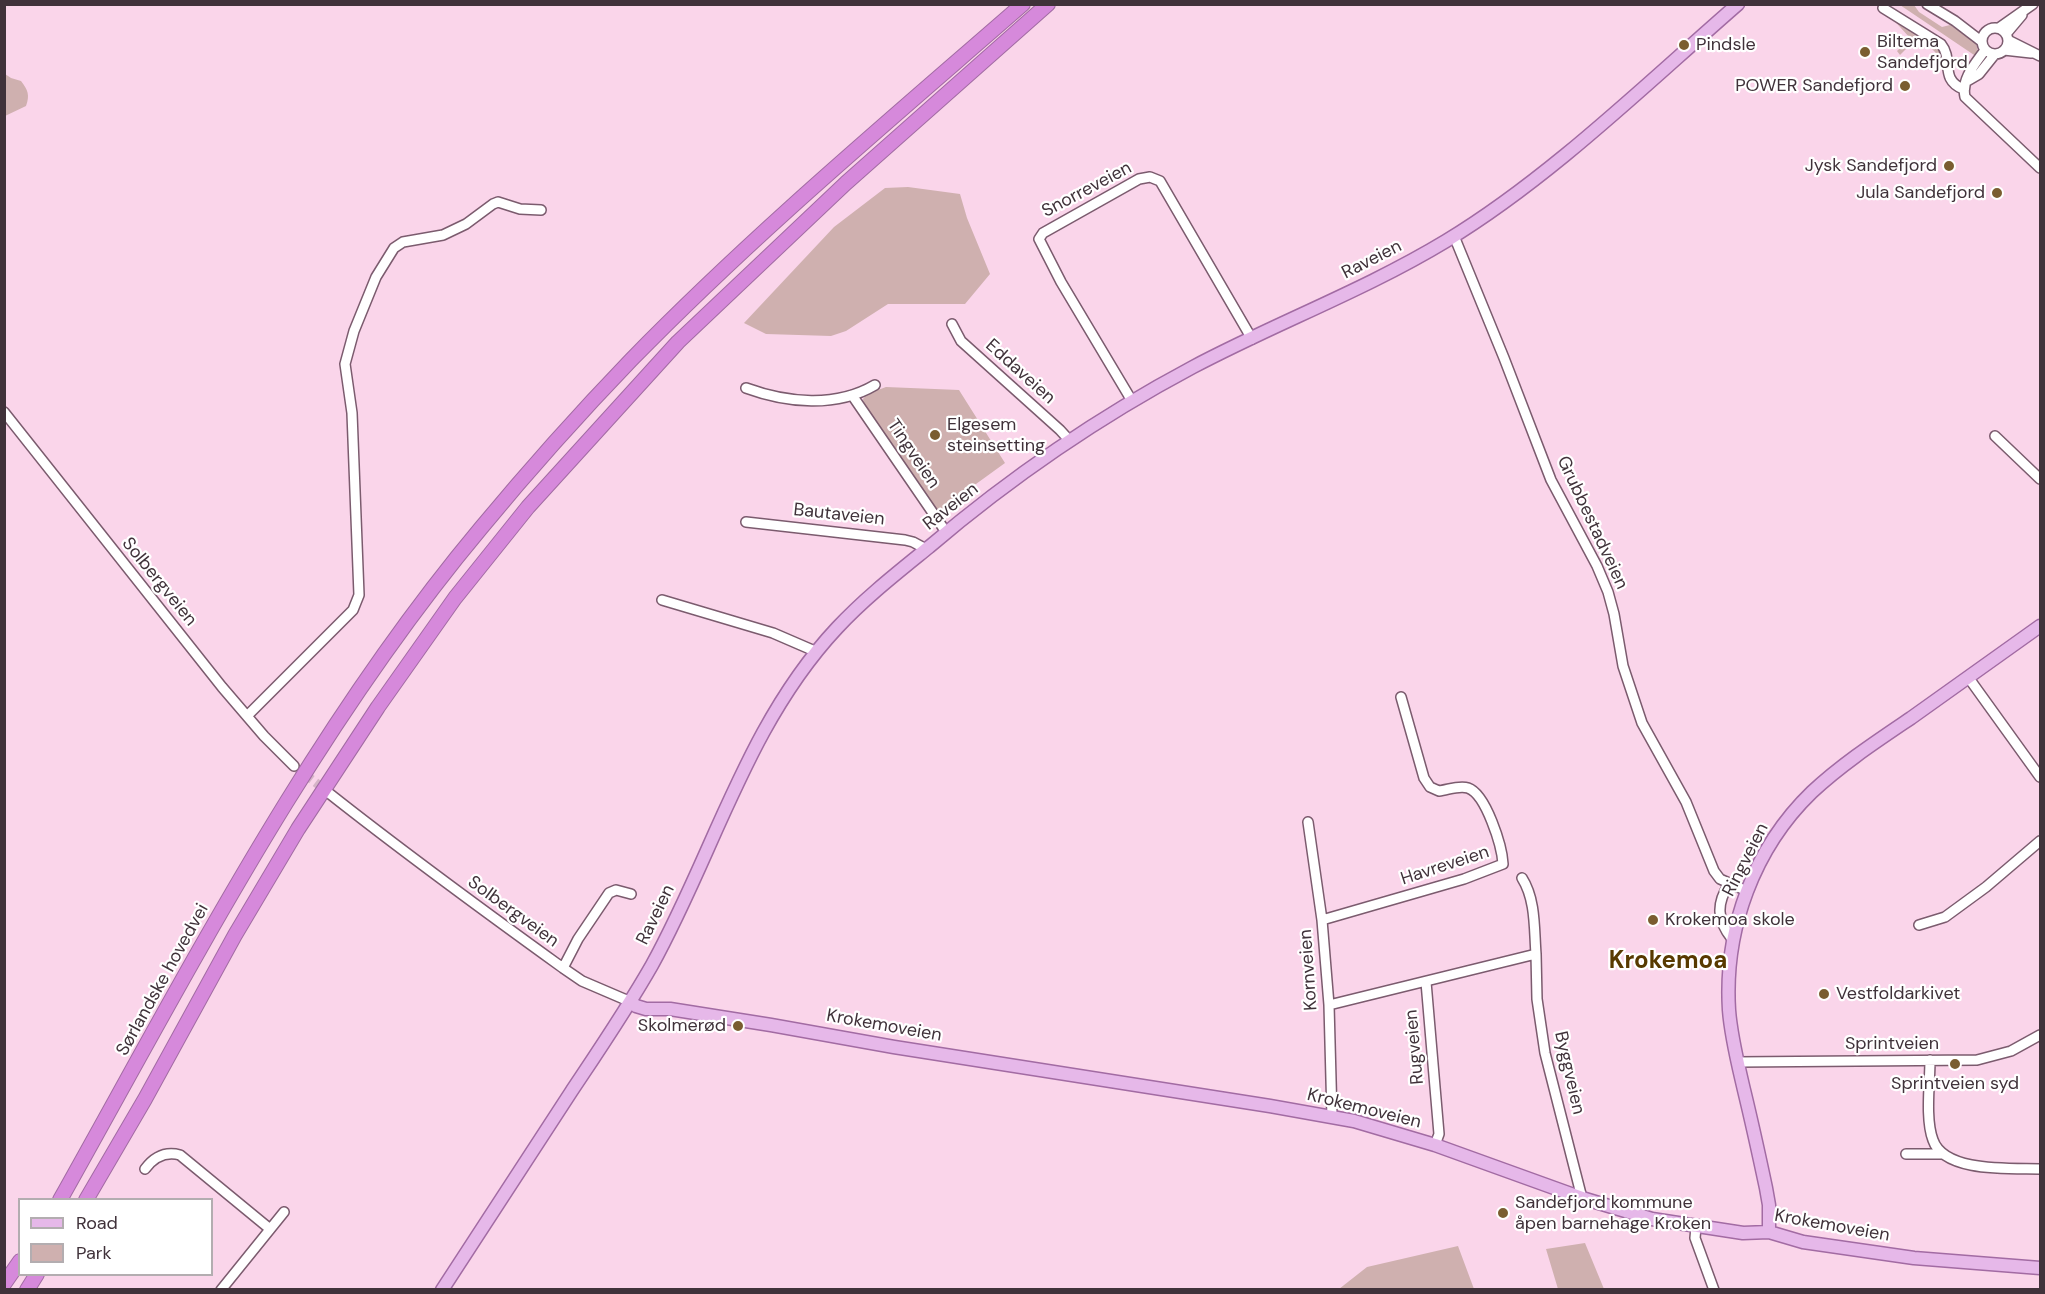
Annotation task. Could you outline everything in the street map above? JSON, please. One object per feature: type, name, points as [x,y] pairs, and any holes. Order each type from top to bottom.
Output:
[{"type":"highway","name":"Sørlandske hovedvei","points":[[61,1198],[217,920],[300,780],[413,614],[479,530],[555,442],[632,359],[828,175],[1023,4]]},
{"type":"highway","points":[[87,1198],[145,1099],[235,935],[298,829],[378,707],[455,598],[528,507],[670,350],[846,183],[1048,4]]},
{"type":"highway","points":[[4,1284],[18,1264]]},
{"type":"highway","points":[[27,1290],[36,1276]]},
{"type":"main road","name":"Raveien","points":[[442,1290],[631,1002],[665,939],[762,732],[785,694],[817,652],[851,614],[946,532],[1016,479],[1132,401],[1194,367],[1396,269],[1454,236],[1502,204],[1554,163],[1738,4]]},
{"type":"main road","name":"Ringveien","points":[[1769,1232],[1769,1205],[1766,1188],[1729,1011],[1728,976],[1732,939],[1747,891],[1774,839],[1812,792],[1849,762],[2040,626]]},
{"type":"main road","name":"Krokemoveien","points":[[631,1002],[639,999],[670,1009],[1332,1117],[1435,1145],[1582,1198],[1652,1219],[1743,1233],[1769,1232],[1803,1242],[1903,1257],[2040,1268]]},
{"type":"street","points":[[1927,4],[1955,21],[1983,45],[2000,52],[2037,55]]},
{"type":"street","points":[[1965,85],[2000,52],[2004,34],[2030,6]]},
{"type":"street","points":[[1883,8],[1941,44],[1946,51],[1950,80],[1965,85]]},
{"type":"street","points":[[1955,21],[1986,31],[1992,28],[2037,55]]},
{"type":"street","points":[[1986,31],[1983,45],[1968,73],[1965,97],[2040,168]]},
{"type":"street","name":"Snorreveien","points":[[1132,401],[1061,282],[1039,239],[1043,232],[1139,179],[1150,177],[1160,181],[1252,339]]},
{"type":"street","points":[[247,716],[353,610],[359,596],[352,413],[345,364],[354,331],[381,268],[397,245],[443,235],[466,224],[498,202],[520,209],[541,210]]},
{"type":"street","name":"Grubbestadveien","points":[[1454,236],[1551,480],[1597,566],[1608,592],[1623,666],[1642,723],[1686,802],[1714,871],[1720,879],[1747,891]]},
{"type":"street","name":"Eddaveien","points":[[952,324],[961,341],[1070,441]]},
{"type":"street","points":[[746,388],[780,399],[805,402],[834,399],[876,385]]},
{"type":"street","name":"Tingveien","points":[[852,394],[946,532]]},
{"type":"street","name":"Solbergveien","points":[[4,412],[143,589],[247,716],[294,766]]},
{"type":"street","points":[[1995,436],[2040,479]]},
{"type":"street","name":"Bautaveien","points":[[746,522],[905,540],[919,544],[926,549]]},
{"type":"street","points":[[662,600],[773,633],[817,652]]},
{"type":"street","points":[[1968,677],[2040,777]]},
{"type":"street","name":"Havreveien","points":[[1322,920],[1464,879],[1503,864],[1501,846],[1478,795],[1464,787],[1439,791],[1427,783],[1401,697]]},
{"type":"street","name":"Solbergveien","points":[[330,794],[562,968],[582,981],[631,1002]]},
{"type":"street","name":"Kornveien","points":[[1308,822],[1322,920],[1329,1005],[1332,1117]]},
{"type":"street","points":[[1919,925],[1945,917],[1986,887],[2040,841]]},
{"type":"street","name":"Byggveien","points":[[1522,878],[1532,901],[1537,999],[1545,1053],[1582,1198]]},
{"type":"street","points":[[1730,884],[1722,895],[1720,907],[1722,923],[1732,939]]},
{"type":"street","name":"Solbergveien","points":[[562,968],[578,939],[609,893],[616,890],[631,894]]},
{"type":"street","points":[[1329,1005],[1536,954]]},
{"type":"street","name":"Rugveien","points":[[1426,982],[1439,1134],[1435,1145]]},
{"type":"street","name":"Sprintveien","points":[[1738,1062],[1988,1058],[2021,1047],[2040,1035]]},
{"type":"street","points":[[1930,1060],[1930,1122],[1932,1139],[1941,1154]]},
{"type":"street","points":[[145,1169],[158,1156],[169,1153],[180,1155],[270,1229]]},
{"type":"street","points":[[1906,1154],[1941,1154],[1965,1164],[2040,1169]]},
{"type":"street","points":[[221,1290],[285,1212]]},
{"type":"street","points":[[1696,1227],[1695,1238],[1714,1290]]},
{"type":"green space","points":[[1900,5],[1914,5],[1919,12],[1942,27],[1950,25],[1966,33],[1977,45],[1977,57]]},
{"type":"green space","points":[[1890,16],[1920,33],[1941,50],[1943,60],[1919,36],[1900,55],[1897,51],[1910,38]]},
{"type":"green space","points":[[5,74],[21,81],[27,90],[28,99],[26,106],[5,116]]},
{"type":"green space","points":[[908,187],[960,194],[967,218],[990,274],[965,304],[888,304],[846,331],[831,336],[766,334],[744,323],[834,227],[885,188]]},
{"type":"green space","name":"Elgesem steinsetting","points":[[886,387],[959,390],[1005,463],[936,513],[864,406],[863,399],[867,394]]},
{"type":"green space","points":[[1585,1243],[1604,1289],[1558,1289],[1546,1249]]},
{"type":"green space","points":[[1458,1246],[1474,1289],[1339,1289],[1367,1267]]},
{"type":"tunnel","points":[[294,766],[328,792]]},
{"type":"place","name":"Pindsle","points":[[1684,45]]},
{"type":"place","name":"Biltema Sandefjord","points":[[1865,52]]},
{"type":"place","name":"POWER Sandefjord","points":[[1905,86]]},
{"type":"place","name":"Jysk Sandefjord","points":[[1949,166]]},
{"type":"place","name":"Jula Sandefjord","points":[[1997,193]]},
{"type":"place","name":"Elgesem steinsetting","points":[[935,435]]},
{"type":"place","name":"Krokemoa skole","points":[[1653,920]]},
{"type":"place","name":"Vestfoldarkivet","points":[[1824,994]]},
{"type":"place","name":"Skolmerød","points":[[738,1026]]},
{"type":"place","name":"Sprintveien syd","points":[[1955,1064]]},
{"type":"place","name":"Sandefjord kommune åpen barnehage Kroken","points":[[1503,1213]]},
{"type":"district","name":"Krokemoa","points":[[1668,962]]}]
